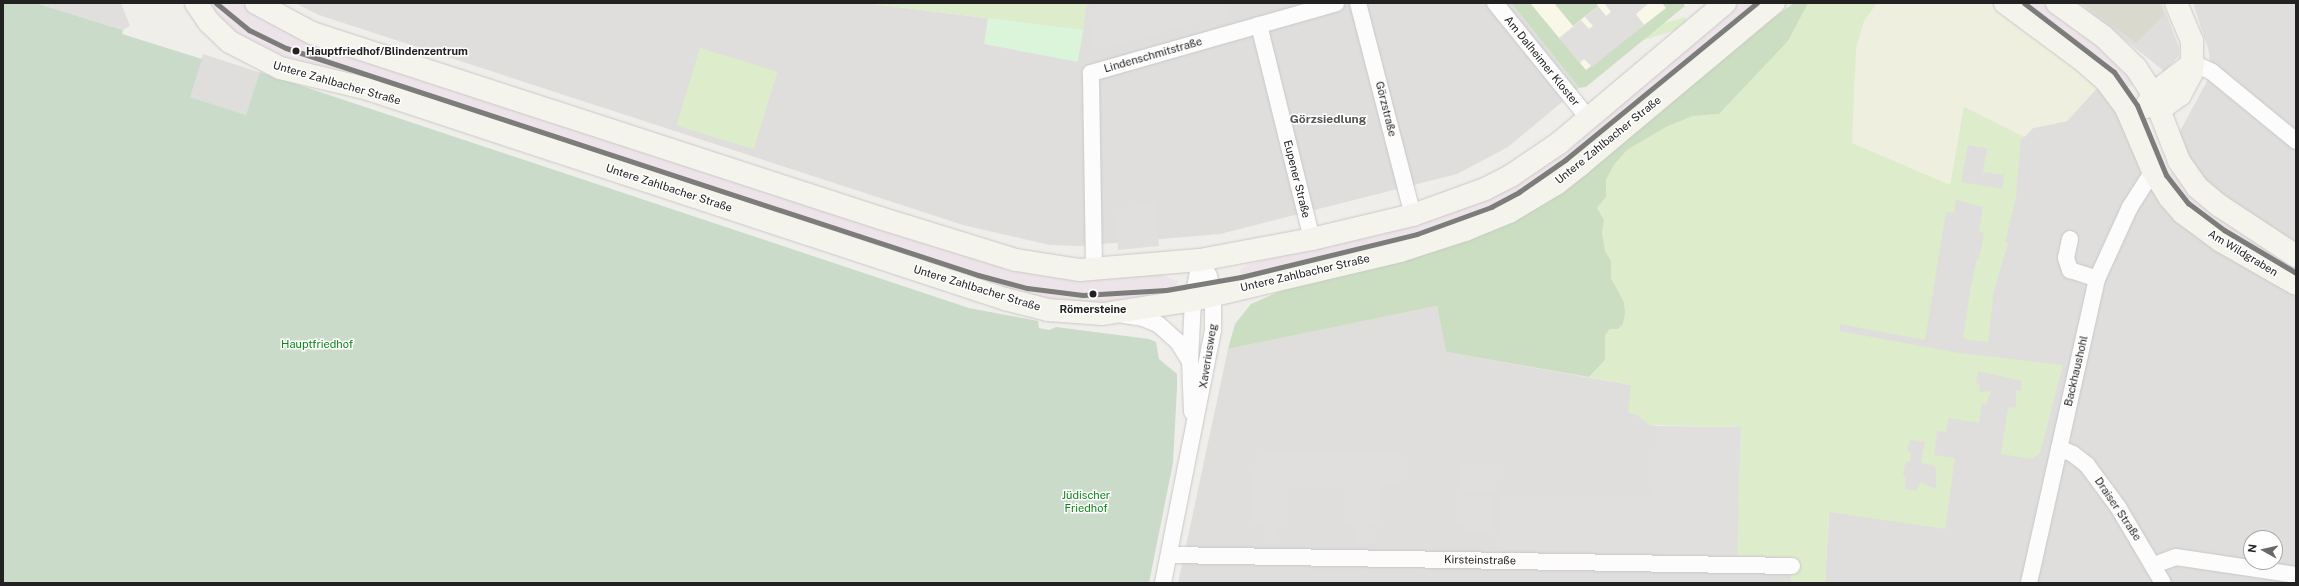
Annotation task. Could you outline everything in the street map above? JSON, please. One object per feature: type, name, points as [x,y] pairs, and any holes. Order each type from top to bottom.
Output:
[{"type":"street","name":"Untere Zahlbacher Straße","points":[[196,3],[209,22],[230,42],[280,68],[368,89],[1005,299],[1065,312],[1114,314],[1203,298],[1400,250],[1465,230],[1509,212],[1556,184],[1774,3]]},
{"type":"street","points":[[256,3],[312,33],[887,221],[1016,260],[1055,267],[1094,270],[1200,260],[1312,239],[1413,215],[1461,199],[1512,175],[1559,143],[1726,3]]},
{"type":"street","name":"Lindenschmitstraße","points":[[1094,270],[1091,73],[1336,3]]},
{"type":"street","name":"Görzstraße","points":[[1358,3],[1413,215]]},
{"type":"street","name":"Am Dalheimer Kloster","points":[[1495,3],[1589,119]]},
{"type":"street","points":[[2005,3],[2090,66],[2110,86],[2126,108],[2140,140]]},
{"type":"street","points":[[2057,3],[2122,52],[2152,104],[2180,161],[2194,183],[2220,206],[2296,256]]},
{"type":"street","points":[[2140,140],[2152,104],[2193,63],[2192,41],[2176,3]]},
{"type":"street","name":"Eupener Straße","points":[[1259,25],[1312,239]]},
{"type":"street","points":[[2193,63],[2212,72],[2296,141]]},
{"type":"street","points":[[2110,86],[2152,104]]},
{"type":"street","name":"Am Wildgraben","points":[[2140,140],[2153,171],[2170,198],[2199,226],[2296,284]]},
{"type":"street","points":[[2153,171],[2167,162],[2180,161]]},
{"type":"street","name":"Backhaushohl","points":[[2029,583],[2097,279],[2130,207],[2153,171]]},
{"type":"street","points":[[2070,239],[2066,258],[2070,270],[2097,279]]},
{"type":"street","name":"Xaveriusweg","points":[[1163,583],[1213,330],[1203,298],[1200,260]]},
{"type":"street","name":"Xaveriusweg","points":[[1192,436],[1190,361],[1203,298]]},
{"type":"street","name":"Xaveriusweg","points":[[1114,314],[1143,318],[1158,324],[1178,342],[1190,361]]},
{"type":"street","name":"Draiser Straße","points":[[2059,448],[2073,454],[2087,465],[2118,507],[2154,565],[2163,583]]},
{"type":"street","name":"Kirsteinstraße","points":[[1169,555],[1792,566]]},
{"type":"street","points":[[2154,565],[2176,557],[2296,575]]},
{"type":"shaded area","points":[[36,3],[121,3],[130,26],[123,30]]},
{"type":"shaded area","points":[[207,3],[241,3],[249,9],[981,261],[1010,269],[1159,273],[1177,281],[1178,291],[1107,305],[1037,298],[289,59],[241,36],[215,15]]},
{"type":"shaded area","points":[[295,3],[865,3],[1083,30],[1086,3],[1511,3],[1579,88],[1508,147],[1457,174],[1220,234],[1079,246],[1050,245],[963,225],[319,15]]},
{"type":"shaded area","points":[[1096,3],[1227,3],[1226,16],[1104,48],[1091,47]]},
{"type":"shaded area","points":[[1511,3],[1689,3],[1586,87],[1579,88]]},
{"type":"shaded area","points":[[1604,3],[1649,3],[1636,14],[1644,25],[1592,67],[1584,59],[1580,63],[1559,38],[1581,20],[1589,29],[1593,26],[1585,17],[1598,6],[1606,16],[1611,12]]},
{"type":"shaded area","points":[[1739,3],[1763,3],[1543,181],[1495,208],[1418,236],[1243,279],[1241,277],[1240,270],[1246,265],[1438,215]]},
{"type":"shaded area","points":[[2018,3],[2042,3],[2110,53],[2134,82],[2132,86],[2124,88]]},
{"type":"shaded area","points":[[2079,3],[2162,3],[2179,47],[2179,56],[2164,71]]},
{"type":"shaded area","points":[[2082,3],[2159,3],[2164,15],[2136,43]]},
{"type":"shaded area","points":[[2193,3],[2296,3],[2296,583],[1825,583],[1840,324],[1964,107],[2024,137],[2033,128],[2067,121],[2097,88],[2133,136],[2142,167],[2141,175],[2158,197],[2197,170],[2178,135],[2207,81],[2210,65],[2209,52]]},
{"type":"shaded area","points":[[203,54],[260,73],[246,115],[189,97]]},
{"type":"shaded area","points":[[2173,171],[2296,263],[2296,278],[2203,222],[2165,176]]},
{"type":"shaded area","points":[[1155,202],[1159,246],[1118,250],[1117,210]]},
{"type":"shaded area","points":[[1437,306],[1446,352],[1631,385],[1639,416],[1650,425],[1656,426],[1792,557],[1791,583],[1178,583],[1228,349]]},
{"type":"shaded area","points":[[1656,426],[1741,427],[1737,556],[1497,548],[1500,496],[1654,496]]},
{"type":"shaded area","points":[[1263,451],[1401,452],[1401,484],[1381,484],[1381,524],[1369,524],[1369,544],[1354,544],[1354,523],[1344,523],[1344,482],[1289,481],[1288,521],[1278,521],[1278,543],[1265,543],[1265,524],[1253,523],[1254,465],[1263,465]]},
{"type":"shaded area","points":[[1460,465],[1504,465],[1503,480],[1496,480],[1496,490],[1460,490]]},
{"type":"shaded area","points":[[1456,496],[1490,496],[1490,534],[1464,533],[1464,523],[1455,522]]},
{"type":"green space","name":"Hauptfriedhof","points":[[3,3],[36,3],[123,30],[122,34],[202,59],[190,97],[246,115],[260,72],[969,308],[1038,321],[1039,328],[1049,330],[1056,327],[1149,339],[1156,342],[1159,359],[1177,374],[1177,388],[1173,463],[1149,583],[3,583]]},
{"type":"green space","points":[[865,3],[1086,3],[1083,30]]},
{"type":"green space","points":[[1511,3],[1530,3],[1586,70],[1666,8],[1662,3],[1683,3],[1685,6],[1586,87],[1579,88]]},
{"type":"green space","points":[[1554,3],[1596,3],[1598,6],[1573,26]]},
{"type":"green space","points":[[1794,3],[1808,3],[1788,41],[1719,114],[1693,116],[1666,127],[1627,150],[1614,165],[1606,180],[1606,197],[1597,208],[1604,220],[1602,233],[1605,251],[1611,261],[1611,278],[1624,302],[1625,313],[1623,324],[1618,329],[1610,329],[1605,335],[1605,360],[1589,377],[1446,352],[1437,306],[1228,349],[1235,324],[1251,304],[1287,288],[1473,235]]},
{"type":"green space","points":[[1808,3],[1877,3],[1864,21],[1856,49],[1852,143],[1950,185],[1964,107],[2024,137],[2021,139],[2016,197],[2005,242],[2008,243],[1994,291],[1988,342],[1963,339],[1971,285],[1977,259],[1979,259],[1984,233],[1979,232],[1983,207],[1956,200],[1954,213],[1946,212],[1925,340],[1840,324],[1839,331],[1959,353],[2063,365],[2040,453],[2032,459],[2001,454],[2008,407],[2016,408],[2016,390],[2021,391],[2022,381],[1978,371],[1976,383],[1980,384],[1979,392],[1989,391],[1991,394],[1988,397],[1987,404],[1982,403],[1979,423],[1949,418],[1946,432],[1937,431],[1934,455],[1955,458],[1945,529],[1829,512],[1825,583],[1791,583],[1792,557],[1737,556],[1741,427],[1650,425],[1639,416],[1628,412],[1631,385],[1589,377],[1605,360],[1605,335],[1610,329],[1618,329],[1623,324],[1625,313],[1624,302],[1611,278],[1611,261],[1605,251],[1602,233],[1604,220],[1597,208],[1606,197],[1606,180],[1614,165],[1627,150],[1666,127],[1693,116],[1719,114],[1788,41]],"holes":[[[1968,145],[1991,149],[1987,149],[1983,172],[2003,175],[2005,172],[2002,189],[1961,182]],[[1910,440],[1925,442],[1921,463],[1933,465],[1936,469],[1936,489],[1920,482],[1916,491],[1905,489],[1906,479],[1903,474],[1905,464],[1910,461],[1911,454],[1907,450]]]},
{"type":"green space","points":[[1877,3],[1986,3],[2064,57],[2097,88],[2067,121],[2033,128],[2024,137],[1964,107],[1951,186],[1852,143],[1856,49],[1864,21]]},
{"type":"green space","points":[[1685,17],[1688,27],[1580,60],[1577,50]]},
{"type":"green space","points":[[988,18],[1083,30],[1078,62],[984,44]]},
{"type":"green space","points":[[700,48],[777,72],[754,149],[676,125]]},
{"type":"green space","points":[[1088,273],[1159,273],[1159,277],[1088,277]]},
{"type":"transit line","points":[[216,3],[249,30],[286,48],[978,275],[1027,288],[1083,295],[1166,290],[1241,277],[1417,234],[1491,207],[1519,192],[1565,160],[1757,3]]},
{"type":"transit line","points":[[2024,3],[2114,72],[2137,105],[2166,175],[2188,203],[2224,230],[2296,273]]},
{"type":"place","name":"Hauptfriedhof/Blindenzentrum","points":[[296,51]]},
{"type":"place","name":"Römersteine","points":[[1093,294]]},
{"type":"district","name":"Görzsiedlung","points":[[1328,120]]},
{"type":"park label","name":"Jüdischer Friedhof","points":[[1086,502]]}]
